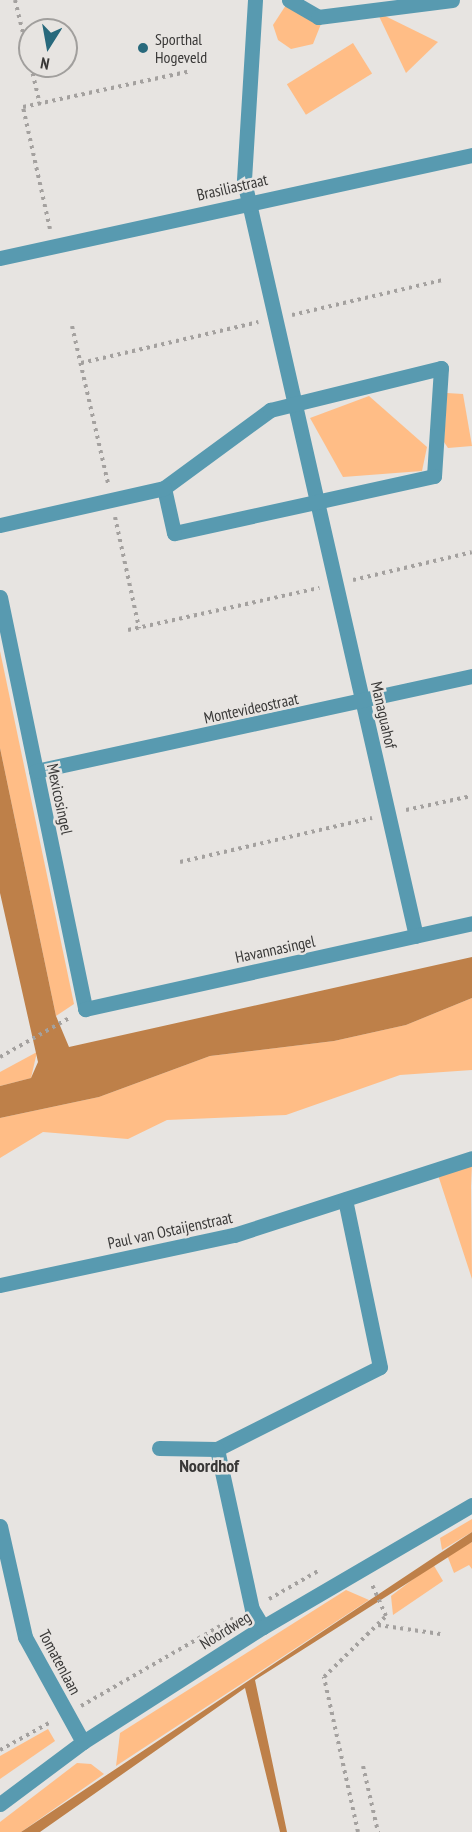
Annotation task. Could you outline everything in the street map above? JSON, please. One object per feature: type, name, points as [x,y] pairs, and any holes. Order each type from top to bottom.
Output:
[{"type":"street","name":"Managuahof","points":[[255,0],[244,181],[416,936]]},
{"type":"street","points":[[289,0],[318,17],[452,0]]},
{"type":"street","name":"Brasiliastraat","points":[[0,258],[250,201],[472,155]]},
{"type":"street","points":[[0,525],[164,488],[270,410],[441,369],[435,476],[174,533],[164,488]]},
{"type":"street","name":"Mexicosingel","points":[[0,597],[85,1009]]},
{"type":"street","name":"Montevideostraat","points":[[36,771],[363,702],[472,676]]},
{"type":"street","name":"Havannasingel","points":[[85,1009],[472,923]]},
{"type":"street","name":"Paul van Ostaijenstraat","points":[[0,1285],[234,1235],[472,1158]]},
{"type":"street","points":[[159,1448],[217,1449],[380,1367],[345,1200]]},
{"type":"street","points":[[217,1449],[252,1610],[263,1627]]},
{"type":"street","name":"Noordweg","points":[[2,1801],[83,1742],[263,1627],[472,1505]]},
{"type":"street","name":"Tomatenlaan","points":[[0,1526],[25,1637],[83,1742]]},
{"type":"path","points":[[15,0],[19,18]]},
{"type":"path","points":[[54,246],[23,107],[191,71]]},
{"type":"path","points":[[34,78],[40,104]]},
{"type":"path","points":[[72,326],[139,628]]},
{"type":"path","points":[[128,630],[472,552]]},
{"type":"path","points":[[180,862],[472,796]]},
{"type":"path","points":[[0,1057],[71,1017]]},
{"type":"path","points":[[358,1832],[324,1677],[386,1616],[374,1588]]},
{"type":"path","points":[[377,1625],[440,1634]]},
{"type":"path","points":[[363,1766],[378,1832]]},
{"type":"shaded area","points":[[286,5],[321,24],[313,44],[291,49],[278,40],[273,25]]},
{"type":"shaded area","points":[[377,12],[438,42],[406,73]]},
{"type":"shaded area","points":[[353,43],[372,74],[306,115],[287,84]]},
{"type":"shaded area","points":[[447,393],[463,394],[472,446],[448,448],[444,442]]},
{"type":"shaded area","points":[[369,396],[427,447],[422,471],[343,477],[310,418]]},
{"type":"shaded area","points":[[0,651],[74,1004],[56,1016],[0,748]]},
{"type":"shaded area","points":[[0,748],[56,1016],[69,1047],[472,957],[472,998],[406,1025],[334,1041],[210,1056],[99,1097],[0,1118],[0,1086],[31,1078],[38,1062],[0,893]]},
{"type":"shaded area","points":[[472,998],[472,1070],[400,1075],[286,1115],[167,1120],[128,1139],[43,1132],[0,1158],[0,1118],[99,1097],[210,1056],[334,1041],[406,1025]]},
{"type":"shaded area","points":[[37,1052],[31,1078],[0,1086],[0,1072]]},
{"type":"shaded area","points":[[472,1163],[471,1186],[472,1279],[438,1175]]},
{"type":"shaded area","points":[[472,1519],[472,1532],[442,1550],[440,1538]]},
{"type":"shaded area","points":[[472,1532],[472,1542],[255,1680],[287,1832],[280,1832],[245,1688],[40,1832],[21,1832]]},
{"type":"shaded area","points":[[472,1542],[472,1569],[469,1565],[454,1573],[447,1555]]},
{"type":"shaded area","points":[[433,1564],[443,1581],[393,1615],[391,1596]]},
{"type":"shaded area","points":[[346,1590],[369,1600],[116,1766],[120,1733]]},
{"type":"shaded area","points":[[48,1729],[55,1741],[0,1779],[0,1756]]},
{"type":"shaded area","points":[[77,1763],[91,1764],[104,1774],[21,1832],[0,1832],[0,1822]]},
{"type":"place","name":"Sporthal Hogeveld","points":[[143,48]]},
{"type":"district","name":"Noordhof","points":[[209,1466]]}]
